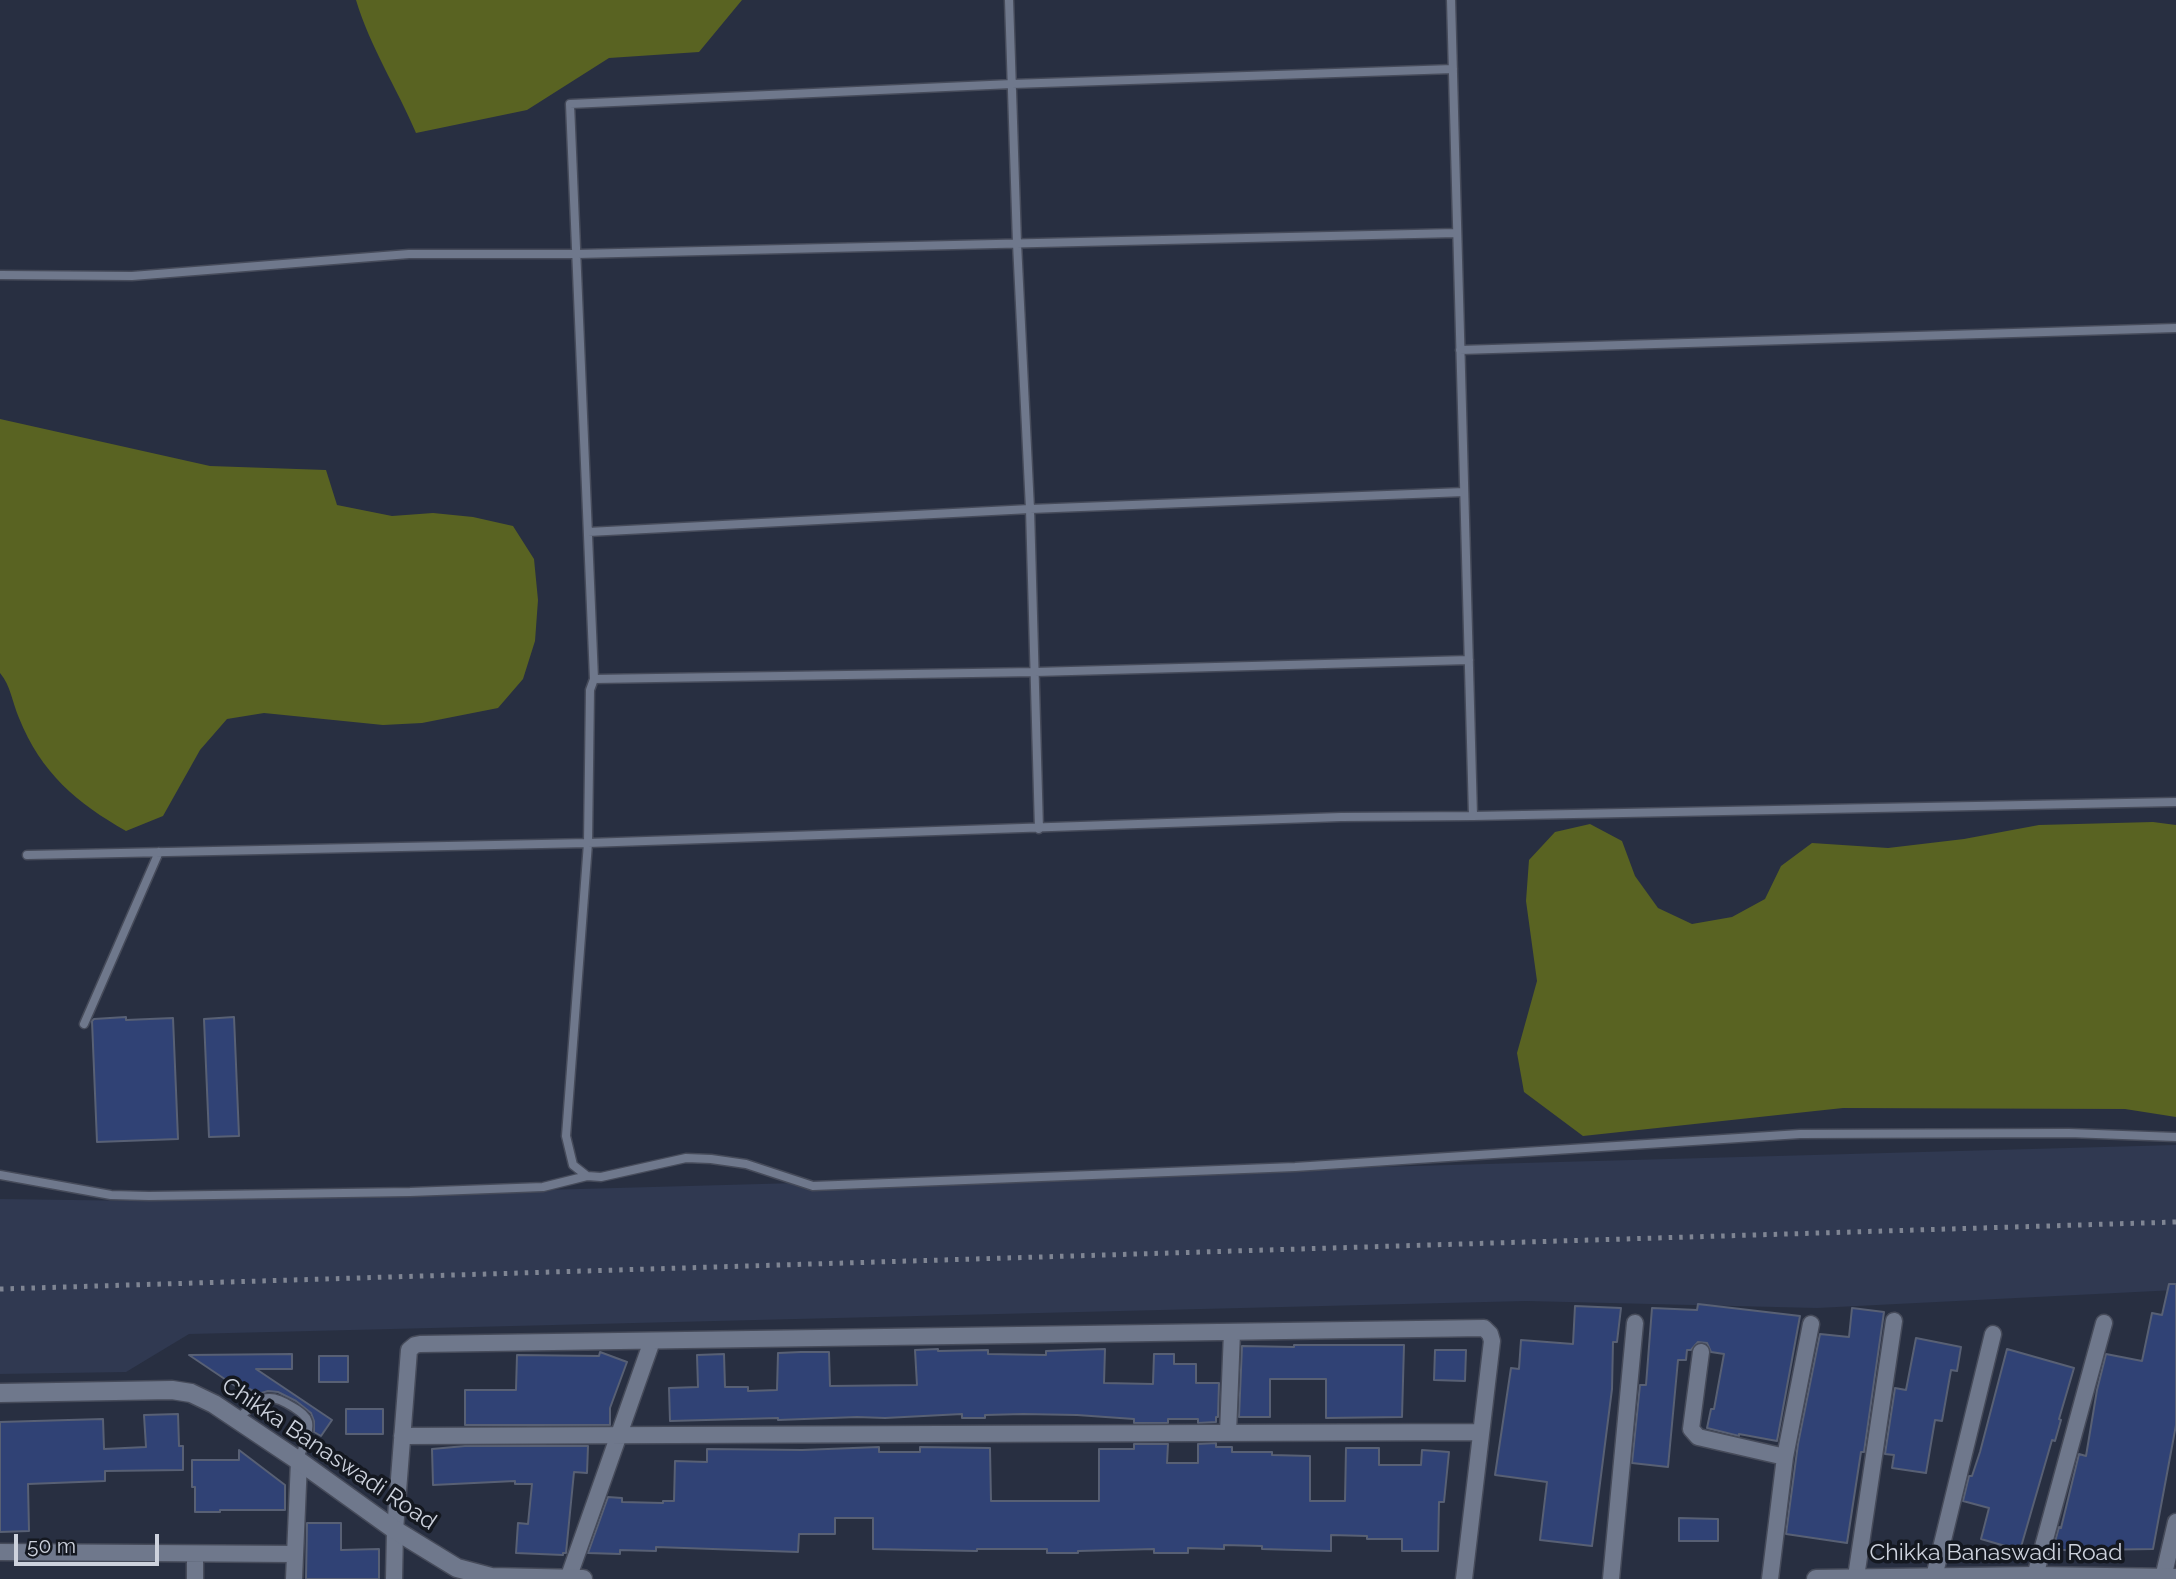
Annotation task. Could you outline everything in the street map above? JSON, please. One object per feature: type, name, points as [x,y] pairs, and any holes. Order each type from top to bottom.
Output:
[{"type":"main road","name":"Chikka Banaswadi Road","points":[[0,1393],[172,1390],[191,1393],[237,1419],[395,1530],[457,1567],[472,1574],[492,1577],[583,1579]]},
{"type":"main road","name":"Chikka Banaswadi Road","points":[[1816,1579],[2035,1576],[2169,1578]]},
{"type":"street","points":[[1856,1577],[1894,1321]]},
{"type":"street","points":[[2035,1576],[2104,1322]]},
{"type":"street","points":[[1611,1579],[1634,1323]]},
{"type":"street","points":[[1770,1579],[1785,1457],[1811,1324]]},
{"type":"street","points":[[394,1579],[402,1436],[410,1350],[415,1345],[1485,1328],[1492,1341],[1464,1579]]},
{"type":"street","points":[[1228,1433],[1232,1332]]},
{"type":"street","points":[[1934,1577],[1993,1334]]},
{"type":"street","points":[[568,1579],[652,1341]]},
{"type":"street","points":[[1701,1352],[1691,1429],[1695,1434],[1698,1437],[1785,1457]]},
{"type":"street","points":[[402,1436],[1481,1432]]},
{"type":"street","points":[[294,1579],[299,1461]]},
{"type":"street","points":[[2169,1578],[2176,1522]]},
{"type":"street","points":[[0,1552],[295,1554]]},
{"type":"street","points":[[195,1554],[195,1579]]},
{"type":"lane","points":[[1009,0],[1030,509],[1039,829]]},
{"type":"lane","points":[[1451,0],[1474,816]]},
{"type":"lane","points":[[587,1176],[573,1165],[566,1136],[588,843],[590,690],[594,679],[570,104],[1012,84],[1453,69]]},
{"type":"lane","points":[[0,275],[132,276],[409,254],[577,254],[1456,233]]},
{"type":"lane","points":[[1460,350],[2176,328]]},
{"type":"lane","points":[[588,532],[1030,509],[1464,492]]},
{"type":"lane","points":[[594,679],[1469,660]]},
{"type":"lane","points":[[27,855],[588,843],[1341,817],[2176,802]]},
{"type":"lane","points":[[84,1024],[159,852]]},
{"type":"lane","points":[[0,1175],[111,1195],[410,1192],[542,1187],[686,1158],[746,1164],[814,1186],[1295,1167],[1800,1134],[2069,1133],[2176,1137]]},
{"type":"lane","points":[[237,1419],[264,1398],[272,1396],[303,1413],[308,1421],[308,1431],[299,1461]]},
{"type":"shaded area","points":[[2176,1145],[2176,1290],[1817,1308],[1526,1301],[189,1334],[126,1372],[0,1374],[0,1199],[144,1201]]},
{"type":"green space","points":[[356,0],[742,0],[699,52],[609,58],[527,110],[416,133],[369,34]]},
{"type":"green space","points":[[0,419],[210,466],[326,470],[337,505],[392,516],[433,513],[473,517],[513,526],[534,559],[538,600],[535,641],[523,679],[498,708],[422,723],[383,725],[264,713],[227,719],[200,750],[163,816],[126,831],[76,797],[50,771],[28,737],[0,673]]},
{"type":"green space","points":[[2153,822],[2176,825],[2176,1117],[2125,1109],[1843,1108],[1583,1136],[1524,1092],[1517,1053],[1537,981],[1526,901],[1529,860],[1555,832],[1590,824],[1622,841],[1635,876],[1658,908],[1692,924],[1732,917],[1765,899],[1781,866],[1812,843],[1888,848],[1964,839],[2039,825]]},
{"type":"building","points":[[126,1017],[126,1020],[173,1018],[178,1139],[97,1142],[92,1021]]},
{"type":"building","points":[[234,1017],[239,1136],[209,1137],[204,1019]]},
{"type":"building","points":[[2169,1284],[2176,1284],[2176,1425],[2153,1549],[2088,1552],[2053,1549],[2059,1527],[2061,1528],[2079,1454],[2086,1456],[2106,1354],[2142,1361],[2152,1313],[2162,1315]]},
{"type":"building","points":[[1698,1304],[1800,1316],[1777,1441],[1707,1428],[1711,1409],[1714,1409],[1724,1354],[1711,1352],[1707,1343],[1698,1342],[1691,1350],[1687,1350],[1686,1360],[1678,1360],[1668,1467],[1632,1463],[1640,1385],[1646,1385],[1652,1308],[1697,1310]]},
{"type":"building","points":[[1575,1306],[1621,1308],[1617,1342],[1613,1342],[1612,1389],[1592,1546],[1540,1540],[1547,1482],[1495,1475],[1511,1368],[1519,1369],[1521,1340],[1573,1344]]},
{"type":"building","points":[[1852,1308],[1884,1312],[1864,1452],[1861,1452],[1847,1543],[1786,1534],[1798,1444],[1820,1334],[1849,1337]]},
{"type":"building","points":[[1916,1338],[1961,1347],[1957,1371],[1951,1370],[1942,1421],[1935,1420],[1926,1473],[1892,1468],[1894,1455],[1885,1454],[1895,1388],[1906,1390]]},
{"type":"building","points":[[1404,1345],[1402,1417],[1326,1418],[1326,1379],[1270,1379],[1270,1417],[1239,1417],[1242,1346]]},
{"type":"building","points":[[1105,1349],[1104,1383],[1153,1384],[1154,1354],[1174,1354],[1174,1364],[1196,1364],[1196,1383],[1219,1383],[1218,1417],[1216,1422],[1198,1423],[1198,1419],[1168,1419],[1168,1423],[1134,1423],[1134,1419],[1023,1414],[985,1415],[985,1418],[962,1418],[962,1414],[885,1418],[670,1421],[669,1388],[698,1387],[697,1355],[724,1354],[725,1387],[748,1387],[748,1391],[777,1390],[778,1353],[829,1352],[830,1386],[917,1385],[915,1350],[988,1350],[988,1354],[1046,1355],[1046,1351]]},
{"type":"building","points":[[2007,1349],[2074,1368],[2055,1441],[2052,1440],[2019,1550],[1981,1539],[1989,1508],[1963,1501],[1969,1476],[1972,1476],[1980,1452]]},
{"type":"building","points":[[1435,1350],[1466,1350],[1465,1381],[1434,1380]]},
{"type":"building","points":[[600,1352],[627,1362],[610,1408],[610,1425],[465,1425],[465,1390],[516,1390],[517,1355],[599,1356]]},
{"type":"building","points":[[292,1354],[292,1369],[256,1369],[332,1420],[321,1436],[314,1432],[311,1413],[296,1401],[278,1392],[258,1394],[250,1389],[250,1396],[189,1355]]},
{"type":"building","points":[[319,1356],[348,1356],[348,1382],[319,1382]]},
{"type":"building","points":[[346,1409],[383,1409],[383,1434],[346,1434]]},
{"type":"building","points":[[178,1414],[179,1446],[183,1446],[183,1470],[105,1471],[105,1481],[28,1484],[29,1531],[0,1532],[0,1422],[103,1419],[104,1449],[146,1447],[144,1415]]},
{"type":"building","points":[[1216,1443],[1216,1447],[1232,1447],[1232,1452],[1310,1456],[1310,1501],[1345,1501],[1346,1448],[1379,1448],[1379,1465],[1421,1465],[1422,1450],[1449,1452],[1444,1502],[1439,1502],[1438,1551],[1402,1551],[1402,1539],[1331,1535],[1331,1551],[1224,1545],[1224,1549],[1188,1548],[1188,1553],[1154,1553],[1154,1549],[1047,1553],[1047,1549],[873,1549],[873,1518],[835,1518],[835,1534],[799,1534],[798,1552],[656,1547],[656,1551],[588,1553],[608,1497],[622,1498],[622,1502],[674,1501],[675,1461],[707,1462],[707,1449],[802,1450],[879,1447],[879,1452],[920,1452],[920,1447],[990,1448],[991,1501],[1099,1501],[1099,1449],[1134,1449],[1134,1444],[1168,1444],[1167,1463],[1198,1463],[1198,1444]]},
{"type":"building","points":[[465,1446],[588,1446],[587,1473],[574,1472],[566,1553],[516,1553],[518,1523],[528,1524],[532,1484],[515,1484],[515,1481],[433,1485],[432,1449]]},
{"type":"building","points":[[239,1450],[285,1485],[285,1510],[195,1512],[192,1460],[239,1460]]},
{"type":"building","points":[[1679,1518],[1718,1519],[1718,1541],[1679,1541]]},
{"type":"building","points":[[307,1523],[341,1523],[341,1550],[379,1549],[379,1579],[306,1579]]},
{"type":"railway","points":[[0,1289],[2176,1222]]}]
